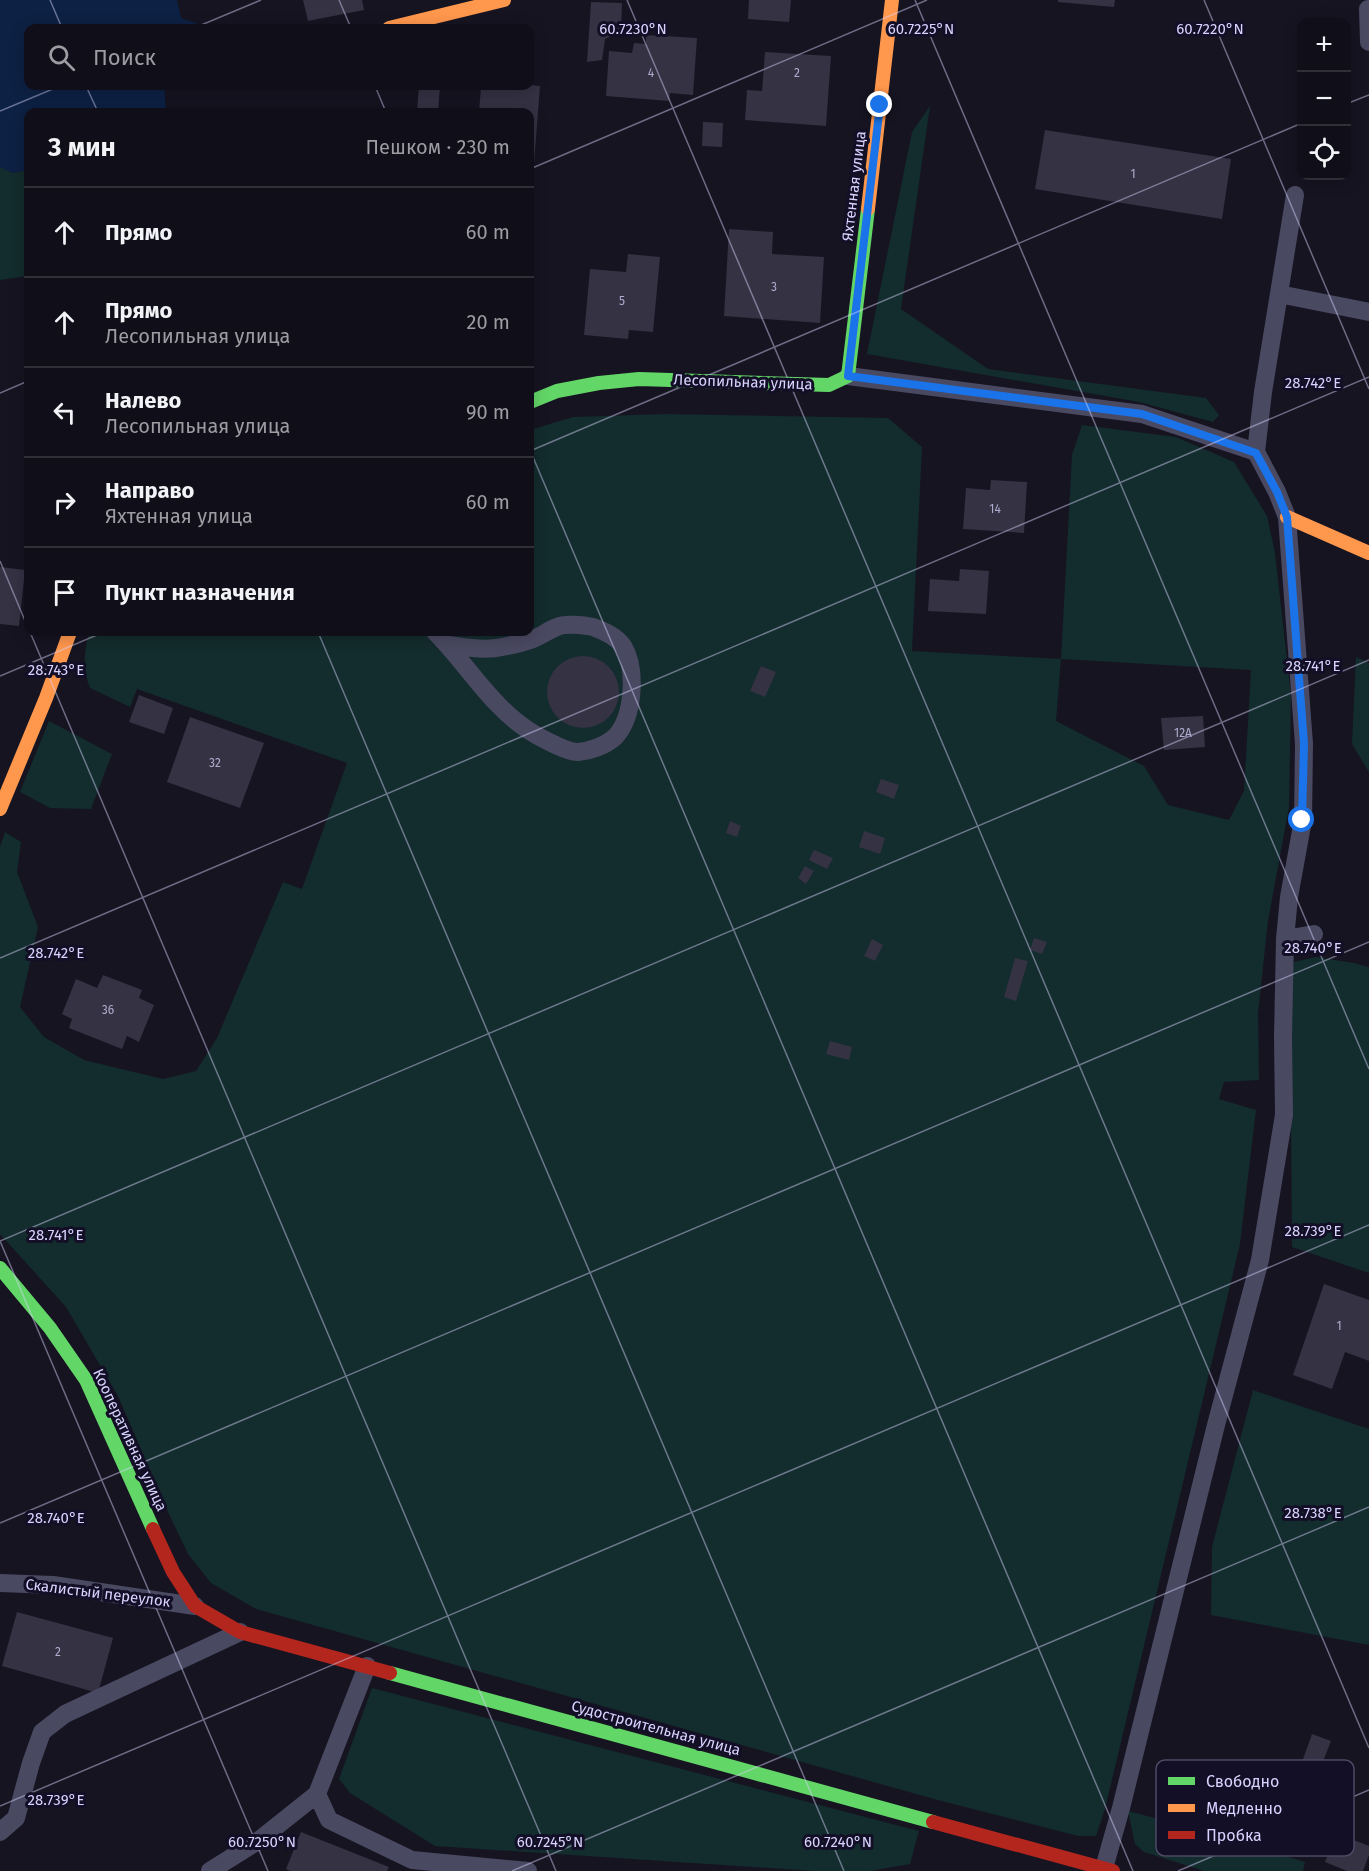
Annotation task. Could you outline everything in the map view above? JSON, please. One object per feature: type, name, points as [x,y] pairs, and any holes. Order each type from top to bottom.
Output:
[{"type":"street","points":[[405,24],[504,0]]},
{"type":"street","name":"Яхтенная улица","points":[[848,376],[892,0]]},
{"type":"street","name":"Лесопильная улица","points":[[534,400],[556,391],[639,379],[829,386],[848,376]]},
{"type":"street","points":[[1287,517],[1369,553]]},
{"type":"street","points":[[0,809],[46,698],[69,636]]},
{"type":"street","name":"Кооперативная улица","points":[[0,1268],[50,1328],[86,1380],[173,1572],[195,1606]]},
{"type":"street","name":"Судостроительная улица","points":[[195,1606],[240,1632],[1108,1869]]},
{"type":"lane","points":[[1368,9],[1369,42]]},
{"type":"lane","points":[[1083,1871],[1108,1869],[1216,1425],[1260,1260],[1284,1115],[1285,939],[1289,897],[1302,820],[1304,744],[1287,517],[1277,492],[1256,453],[1263,392],[1296,195]]},
{"type":"lane","points":[[1279,294],[1369,312]]},
{"type":"lane","name":"Лесопильная улица","points":[[848,376],[1142,414],[1256,453]]},
{"type":"lane","points":[[439,636],[494,700],[526,729],[543,739],[575,752],[600,747],[616,736],[629,712],[632,689],[630,667],[623,646],[610,634],[591,626],[560,625],[532,639],[499,648],[468,648],[448,645]]},
{"type":"lane","points":[[1285,939],[1314,934]]},
{"type":"lane","name":"Скалистый переулок","points":[[0,1582],[52,1585],[195,1606]]},
{"type":"lane","points":[[0,1832],[16,1818],[42,1732],[65,1714],[240,1632]]},
{"type":"lane","points":[[210,1871],[258,1841],[317,1794],[367,1666]]},
{"type":"lane","points":[[317,1794],[329,1820],[412,1860],[528,1871]]},
{"type":"green space","points":[[930,106],[901,309],[988,369],[1206,398],[1219,415],[1213,422],[1139,402],[867,354],[912,132]]},
{"type":"green space","points":[[0,167],[13,173],[24,171],[24,277],[0,280]]},
{"type":"green space","points":[[665,414],[888,418],[922,447],[912,651],[1061,659],[1072,455],[1082,425],[1176,437],[1234,462],[1267,516],[1275,553],[1291,696],[1289,807],[1268,921],[1258,1013],[1259,1080],[1224,1082],[1219,1099],[1256,1110],[1240,1244],[1105,1809],[1096,1836],[1078,1836],[934,1799],[256,1609],[211,1583],[188,1554],[118,1396],[66,1307],[0,1234],[0,847],[5,832],[21,842],[17,872],[38,927],[20,1007],[44,1037],[84,1060],[163,1079],[196,1071],[217,1038],[283,882],[302,889],[347,763],[137,689],[130,707],[90,688],[85,660],[89,636],[534,636],[534,429],[573,417]],"holes":[[[1061,659],[1251,670],[1244,791],[1229,820],[1168,805],[1144,766],[1056,721]]]},
{"type":"green space","points":[[1356,657],[1369,663],[1369,772],[1352,744]]},
{"type":"green space","points":[[49,721],[112,754],[91,809],[50,808],[20,792]]},
{"type":"green space","points":[[1316,957],[1369,967],[1369,1273],[1292,1247],[1290,988],[1294,962]]},
{"type":"green space","points":[[1253,1390],[1369,1429],[1369,1645],[1211,1615],[1212,1547]]},
{"type":"green space","points":[[372,1688],[919,1831],[910,1864],[870,1871],[815,1871],[435,1846],[350,1793],[339,1779]]},
{"type":"green space","points":[[1128,1811],[1156,1818],[1156,1856],[1144,1852],[1135,1844]]},
{"type":"green space","points":[[1157,1856],[1285,1856],[1305,1862],[1303,1871],[1204,1871]]},
{"type":"water","points":[[0,0],[177,0],[181,18],[198,24],[24,24],[24,90],[164,90],[166,108],[24,108],[24,171],[13,173],[0,167]]},
{"type":"building","points":[[303,0],[362,0],[364,10],[308,21]]},
{"type":"building","points":[[749,0],[791,0],[789,22],[748,19]]},
{"type":"building","points":[[1058,0],[1115,0],[1114,7],[1058,2]]},
{"type":"building","points":[[591,2],[622,3],[621,32],[605,39],[602,60],[587,62]]},
{"type":"building","points":[[646,35],[697,38],[693,95],[670,93],[669,101],[606,96],[609,51],[632,53],[634,43],[646,44]]},
{"type":"building","points":[[765,52],[831,56],[826,126],[745,120],[747,90],[762,91]]},
{"type":"building","points":[[534,85],[540,86],[534,164],[534,108],[479,108],[481,90],[534,90]]},
{"type":"building","points":[[419,90],[440,90],[438,108],[417,108]]},
{"type":"building","points":[[703,122],[723,123],[722,147],[702,146]]},
{"type":"building","points":[[1045,130],[1231,159],[1222,219],[1035,189]]},
{"type":"building","points":[[729,229],[773,232],[772,254],[824,257],[820,323],[724,316]]},
{"type":"building","points":[[628,254],[660,257],[653,332],[629,330],[628,339],[584,335],[590,269],[626,272]]},
{"type":"building","points":[[991,480],[1027,482],[1024,533],[963,529],[966,488],[990,490]]},
{"type":"building","points":[[0,567],[24,570],[19,626],[0,624]]},
{"type":"building","points":[[960,569],[989,571],[986,614],[928,611],[930,579],[959,581]]},
{"type":"building","points":[[583,656],[603,662],[613,672],[619,692],[613,712],[603,722],[583,728],[563,722],[553,712],[547,692],[553,672],[563,662]]},
{"type":"building","points":[[761,666],[776,672],[765,697],[750,691]]},
{"type":"building","points":[[139,695],[173,708],[164,734],[129,722]]},
{"type":"building","points":[[1203,716],[1205,747],[1164,750],[1161,718]]},
{"type":"building","points":[[190,717],[264,743],[240,808],[167,782]]},
{"type":"building","points":[[881,779],[899,785],[894,799],[876,792]]},
{"type":"building","points":[[730,821],[741,826],[737,837],[726,833]]},
{"type":"building","points":[[864,831],[885,838],[880,854],[859,847]]},
{"type":"building","points":[[814,850],[833,858],[827,869],[809,860]]},
{"type":"building","points":[[805,866],[814,871],[806,884],[798,878]]},
{"type":"building","points":[[1034,938],[1047,942],[1042,954],[1030,950]]},
{"type":"building","points":[[872,939],[883,945],[875,961],[864,956]]},
{"type":"building","points":[[1015,958],[1028,961],[1016,1001],[1004,997]]},
{"type":"building","points":[[103,975],[142,990],[139,998],[154,1005],[139,1042],[127,1036],[122,1049],[69,1028],[72,1019],[62,1014],[76,979],[97,988]]},
{"type":"building","points":[[830,1041],[852,1047],[849,1060],[826,1054]]},
{"type":"building","points":[[1324,1284],[1369,1300],[1369,1361],[1345,1352],[1332,1389],[1293,1375]]},
{"type":"building","points":[[17,1612],[113,1638],[98,1693],[2,1666]]},
{"type":"building","points":[[1312,1734],[1331,1741],[1324,1760],[1303,1760]]},
{"type":"building","points":[[301,1832],[389,1867],[387,1871],[290,1871],[286,1869]]},
{"type":"building","points":[[1354,1840],[1369,1846],[1369,1855],[1363,1871],[1347,1871],[1325,1862],[1327,1856],[1354,1856]]},
{"type":"traffic: fast","points":[[534,400],[557,391],[599,383],[639,379],[829,385],[848,376],[868,209]]},
{"type":"traffic: fast","points":[[0,1268],[50,1328],[86,1380],[153,1529]]},
{"type":"traffic: fast","points":[[390,1673],[933,1822]]},
{"type":"traffic: slow","points":[[405,24],[504,0]]},
{"type":"traffic: slow","points":[[868,209],[892,0]]},
{"type":"traffic: slow","points":[[1287,517],[1369,553]]},
{"type":"traffic: slow","points":[[0,809],[46,698],[69,636]]},
{"type":"traffic: jam","points":[[153,1529],[173,1572],[195,1606],[240,1632],[390,1673]]},
{"type":"traffic: jam","points":[[933,1822],[1113,1871]]},
{"type":"route","points":[[880,105],[848,376],[1142,414],[1256,453],[1277,492],[1287,517],[1304,744],[1302,820]]}]
